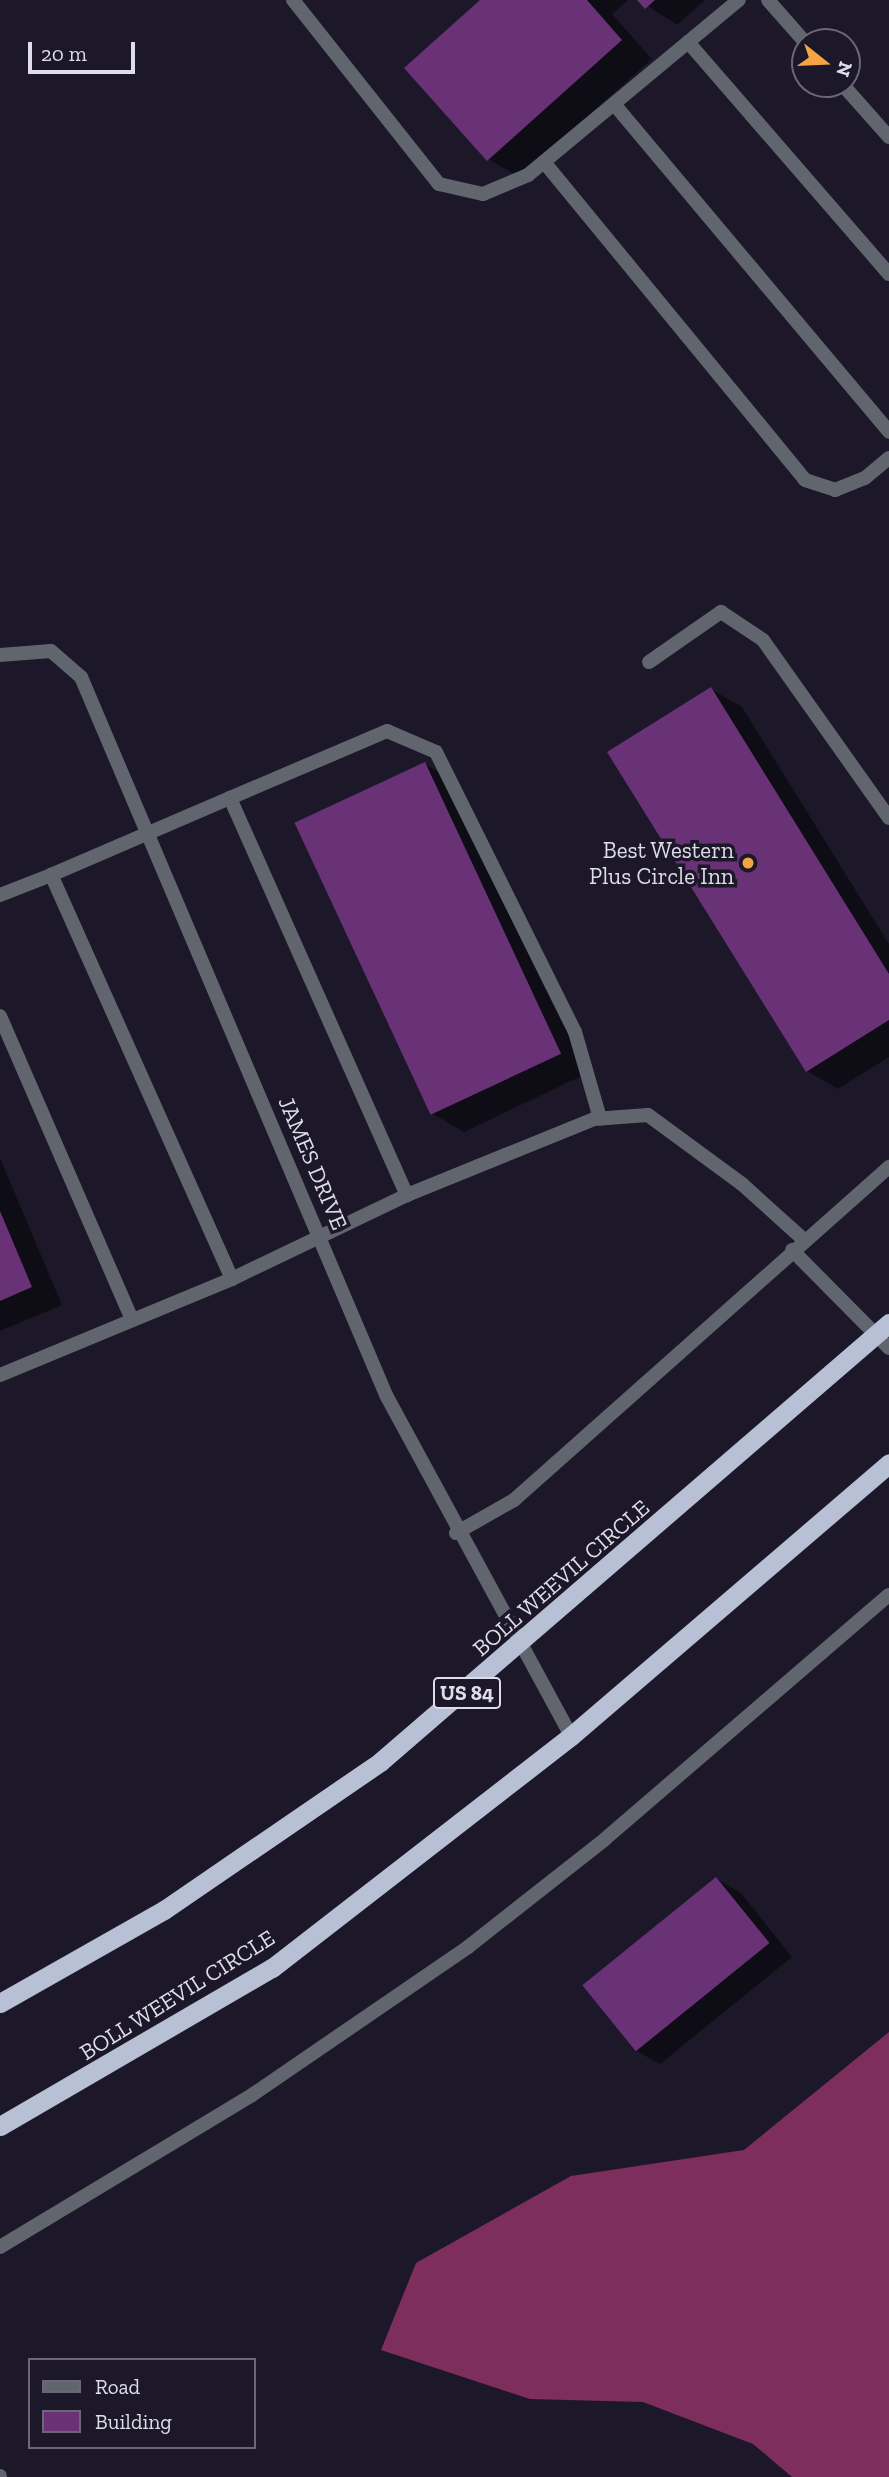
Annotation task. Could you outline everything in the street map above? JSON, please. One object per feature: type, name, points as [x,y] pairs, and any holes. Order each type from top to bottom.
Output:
[{"type":"highway","name":"BOLL WEEVIL CIRCLE","points":[[0,2003],[275,1839],[520,1646],[885,1334]]},
{"type":"highway","name":"BOLL WEEVIL CIRCLE","points":[[0,2126],[272,1968],[571,1736],[889,1463]]},
{"type":"street","points":[[293,0],[439,184],[483,194],[544,162],[739,0]]},
{"type":"street","points":[[768,0],[793,28]]},
{"type":"street","points":[[688,42],[889,274]]},
{"type":"street","points":[[854,98],[889,137]]},
{"type":"street","points":[[614,104],[889,432]]},
{"type":"street","points":[[544,162],[805,480],[835,490],[865,478],[889,458]]},
{"type":"street","points":[[649,662],[721,612],[763,639],[889,818]]},
{"type":"street","name":"JAMES DRIVE","points":[[0,655],[51,651],[81,677],[386,1395],[456,1533],[571,1736]]},
{"type":"street","points":[[0,895],[387,731],[436,751],[575,1032],[600,1118]]},
{"type":"street","points":[[230,797],[407,1195]]},
{"type":"street","points":[[51,875],[232,1279]]},
{"type":"street","points":[[0,1016],[132,1320]]},
{"type":"street","points":[[0,1376],[232,1279],[318,1235],[407,1195],[600,1118],[648,1115],[742,1184],[885,1334]]},
{"type":"street","points":[[456,1533],[514,1500],[889,1167]]},
{"type":"street","points":[[0,2247],[252,2095],[468,1947],[605,1839],[889,1595]]},
{"type":"shaded area","points":[[889,2032],[889,2477],[792,2477],[753,2444],[643,2402],[530,2399],[381,2350],[416,2263],[571,2176],[744,2150]]},
{"type":"building","points":[[480,0],[587,0],[622,40],[487,161],[404,68]]},
{"type":"building","points":[[637,0],[655,0],[645,9]]},
{"type":"building","name":"Best Western Plus Circle Inn","points":[[711,687],[889,974],[889,1020],[806,1072],[607,752]]},
{"type":"building","points":[[425,762],[561,1054],[431,1115],[294,823]]},
{"type":"building","points":[[0,1211],[32,1287],[0,1301]]},
{"type":"building","points":[[716,1877],[769,1943],[636,2051],[582,1985]]},
{"type":"place","name":"Best Western Plus Circle Inn","points":[[748,863]]}]
